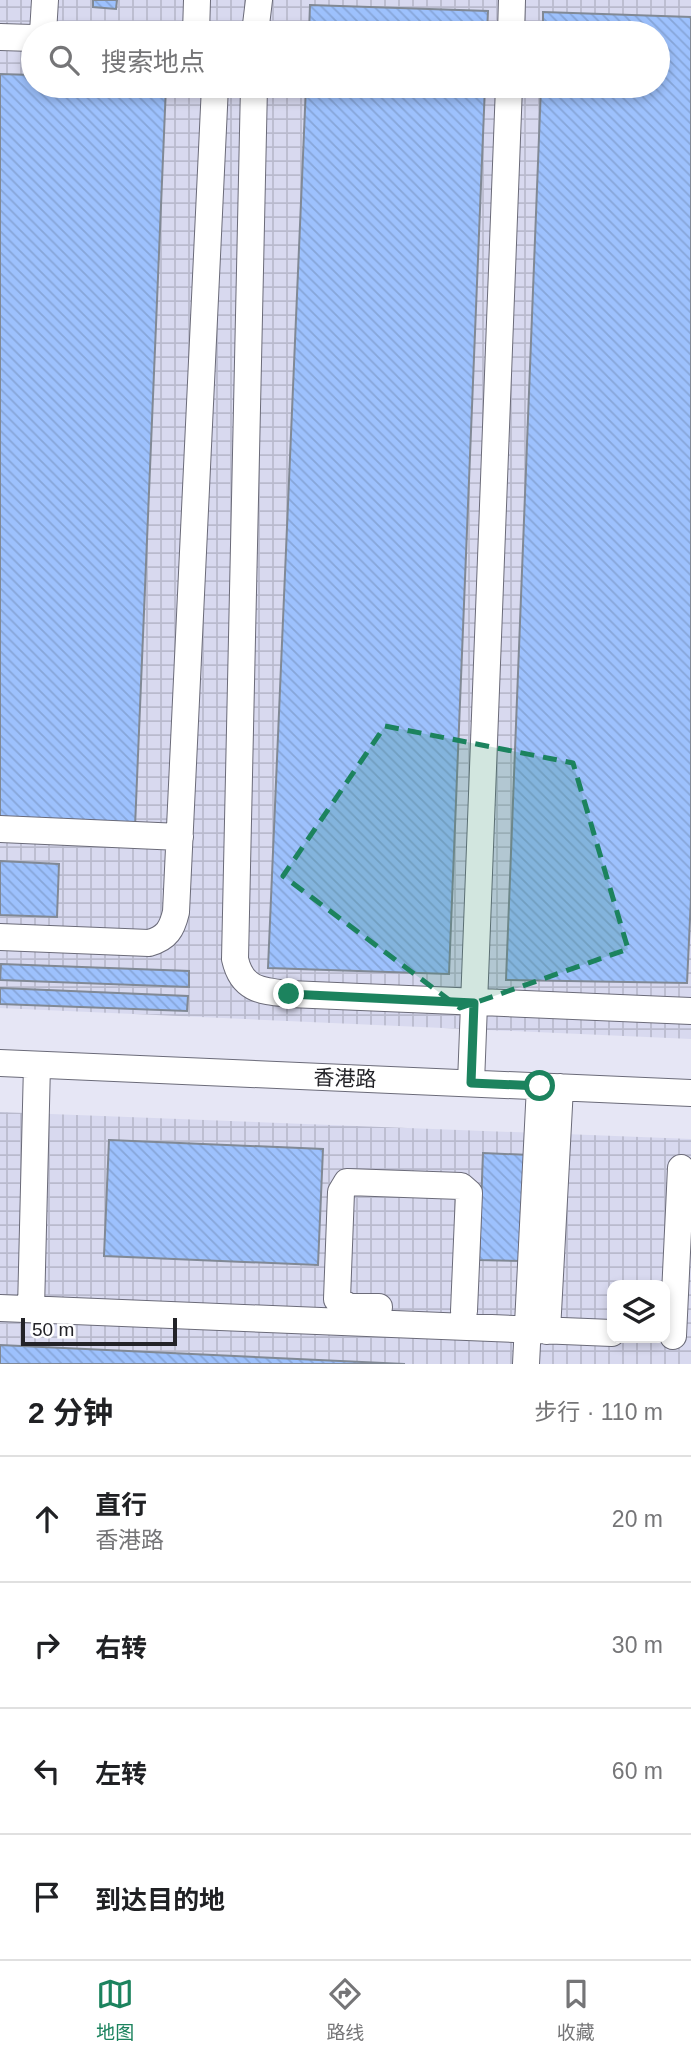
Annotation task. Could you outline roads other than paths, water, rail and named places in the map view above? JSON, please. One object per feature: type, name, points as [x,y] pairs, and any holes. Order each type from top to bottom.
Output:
[{"type":"street","points":[[43,21],[44,0]]},
{"type":"street","points":[[196,21],[197,0]]},
{"type":"street","points":[[256,21],[259,0]]},
{"type":"street","points":[[511,21],[512,0]]},
{"type":"street","points":[[0,37],[21,38]]},
{"type":"street","points":[[0,937],[137,943],[159,940],[170,930],[176,912],[214,98]]},
{"type":"street","points":[[254,98],[236,946],[239,975],[249,985],[266,991],[289,994],[691,1011]]},
{"type":"street","points":[[471,1083],[509,98]]},
{"type":"street","points":[[0,829],[180,837]]},
{"type":"street","name":"香港路","points":[[0,1063],[691,1093]]},
{"type":"street","points":[[31,1309],[37,1065]]},
{"type":"street","points":[[526,1364],[534,1325],[550,1087]]},
{"type":"street","points":[[676,1336],[681,1168]]},
{"type":"street","points":[[464,1311],[470,1194],[461,1186],[347,1182],[341,1192],[337,1299],[349,1307],[464,1311],[534,1325]]},
{"type":"street","points":[[0,1308],[534,1325],[607,1332]]}]
